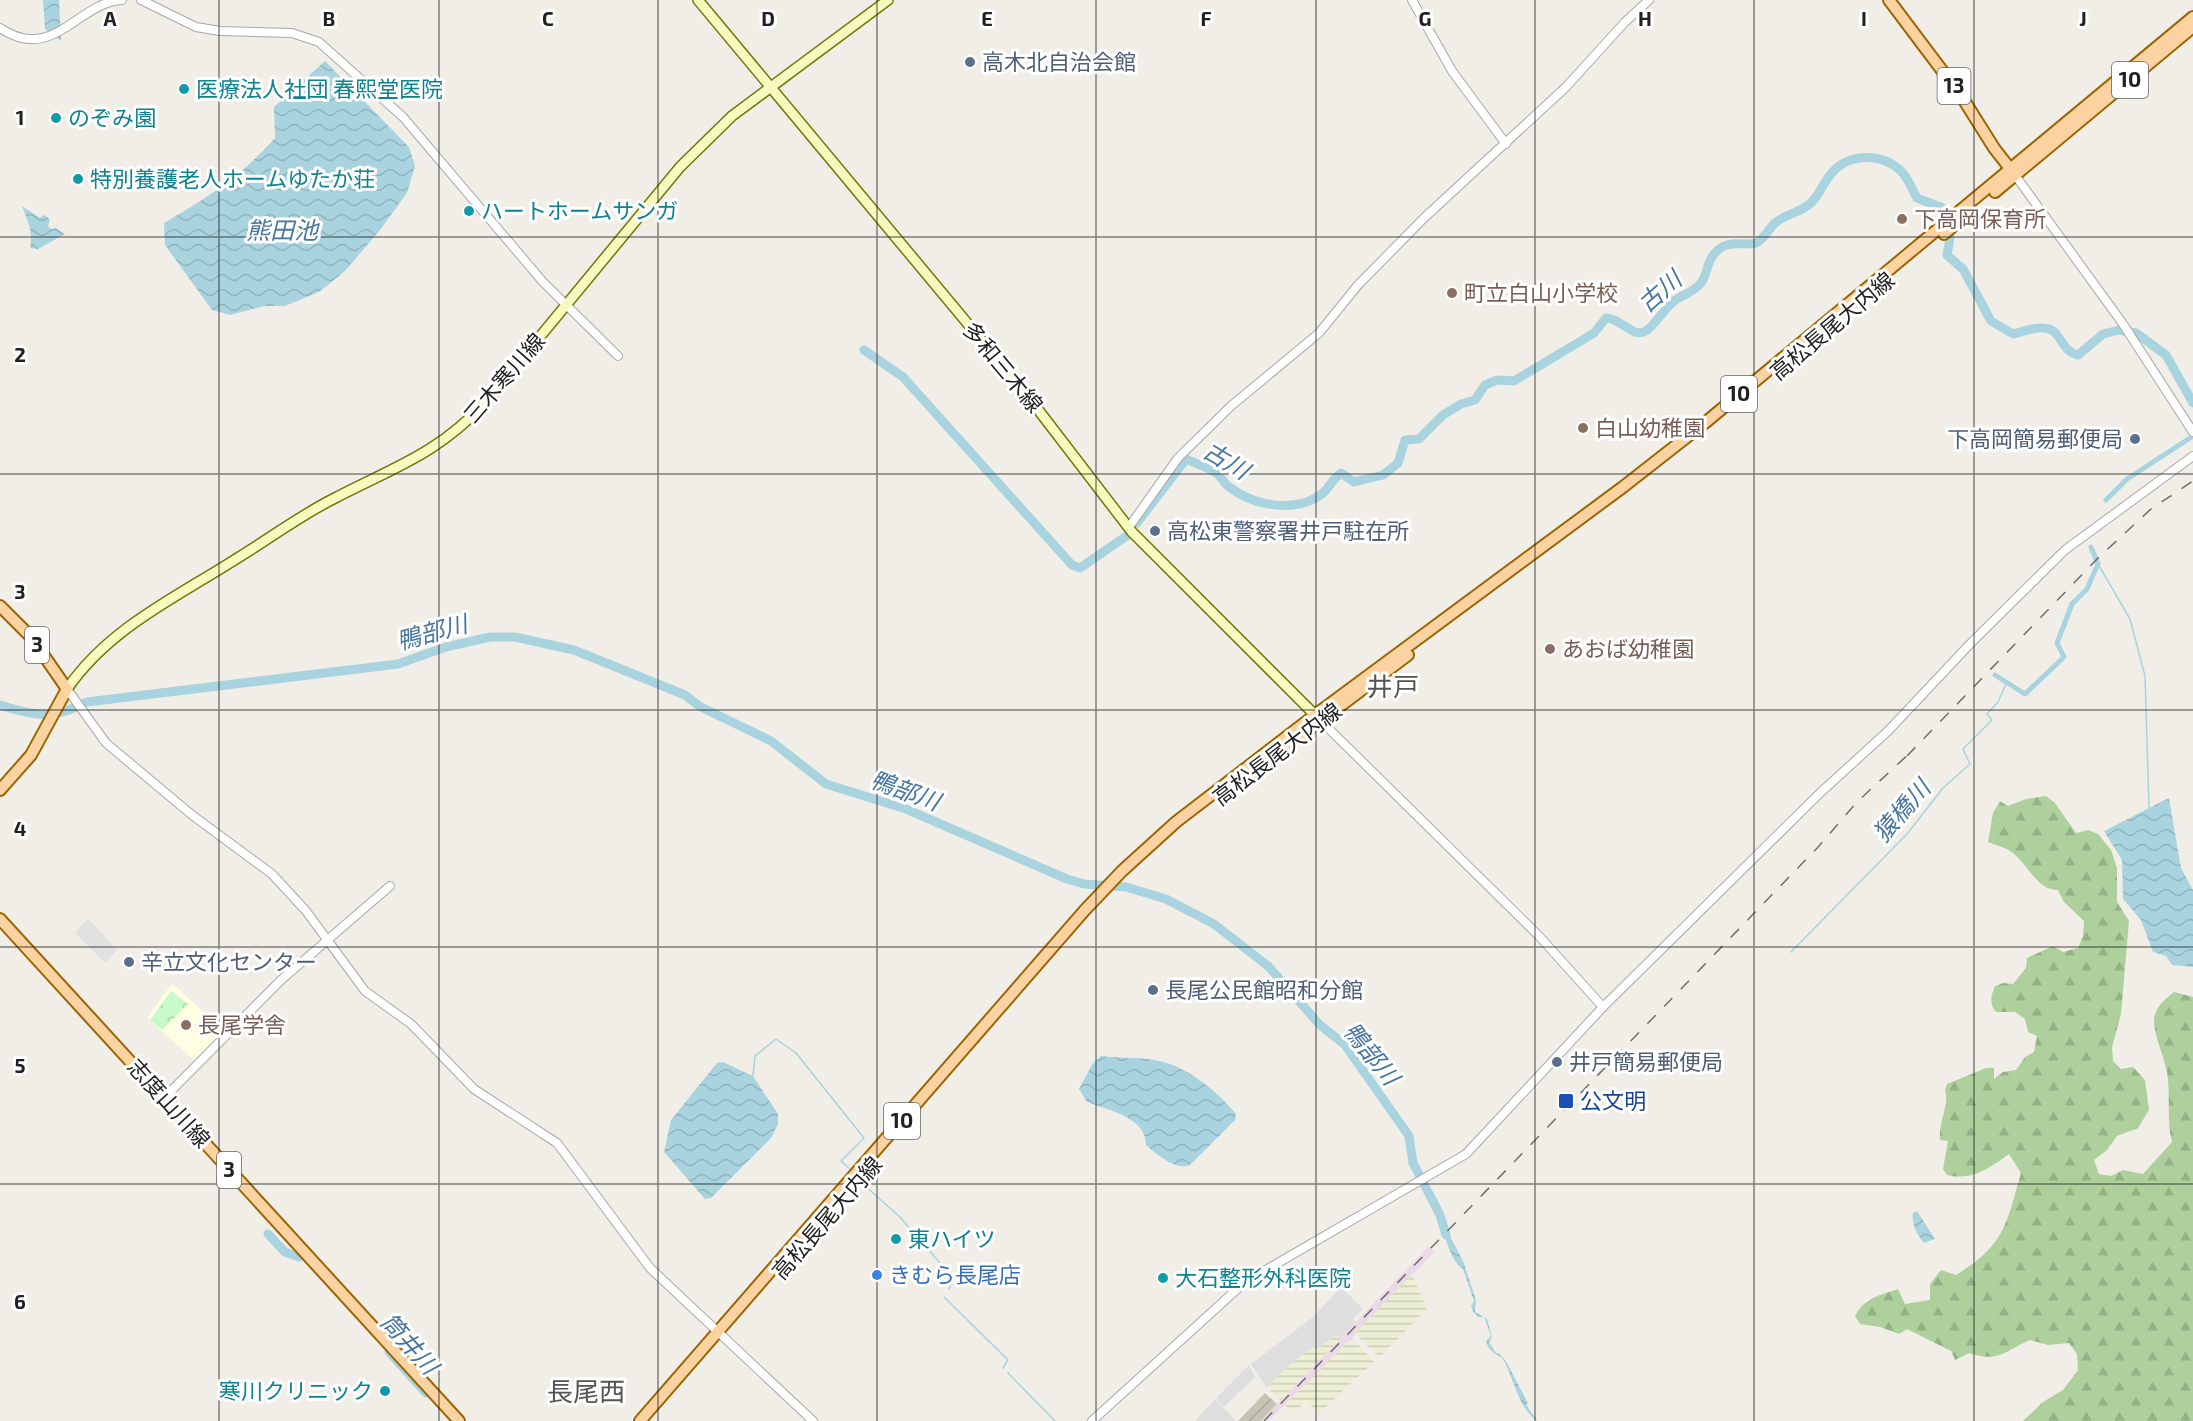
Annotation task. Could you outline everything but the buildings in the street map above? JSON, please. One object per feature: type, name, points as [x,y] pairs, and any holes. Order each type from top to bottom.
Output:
[{"type":"main road","name":"多和三木線","points":[[698,0],[1023,390],[1129,527],[1318,718]]},
{"type":"main road","name":"三木寒川線","points":[[68,695],[92,656],[129,626],[334,498],[438,446],[486,402],[701,145],[732,116],[888,0]]},
{"type":"main road","name":"13","points":[[1889,0],[1962,97],[1994,148],[2013,172]]},
{"type":"main road","name":"高松長尾大内線","points":[[2013,172],[2193,17]]},
{"type":"main road","name":"高松長尾大内線","points":[[649,1421],[721,1335],[1125,872],[1318,718],[1706,422],[2193,27]]},
{"type":"main road","name":"高松長尾大内線","points":[[1318,718],[1644,479],[1948,225]]},
{"type":"main road","name":"3","points":[[0,606],[31,637],[68,695]]},
{"type":"main road","points":[[0,790],[25,765],[68,695]]},
{"type":"main road","name":"志度山川線","points":[[0,919],[459,1421]]},
{"type":"main road","name":"高松長尾大内線","points":[[640,1421],[721,1335]]},
{"type":"street","points":[[0,28],[27,39],[50,36],[69,28],[102,6],[122,0]]},
{"type":"street","points":[[141,0],[196,27],[220,31],[292,33],[320,42],[403,117],[565,306],[618,356]]},
{"type":"street","points":[[1412,0],[1452,71],[1506,144]]},
{"type":"street","points":[[1129,527],[1178,458],[1231,406],[1320,333],[1358,285],[1424,218],[1566,87],[1625,22],[1649,0]]},
{"type":"street","points":[[2013,172],[2125,327],[2193,431]]},
{"type":"street","points":[[1092,1421],[1245,1282],[1466,1154],[1603,1007],[1820,793],[1888,731],[1970,644],[2065,550],[2193,456]]},
{"type":"street","points":[[68,695],[106,743],[156,786],[272,874],[306,911],[361,987],[411,1024],[470,1085],[557,1143],[650,1268],[813,1421]]},
{"type":"street","points":[[1318,718],[1539,936],[1603,1007]]},
{"type":"street","points":[[164,1098],[280,981],[390,886]]},
{"type":"shaded area","points":[[88,918],[117,950],[105,963],[75,933]]},
{"type":"shaded area","name":"長尾学舎","points":[[171,985],[174,985],[225,1031],[196,1062],[147,1018]]},
{"type":"shaded area","points":[[1428,1247],[1434,1252],[1367,1323],[1269,1421],[1261,1421]]},
{"type":"shaded area","points":[[1412,1274],[1427,1309],[1381,1356],[1378,1356],[1355,1334]]},
{"type":"shaded area","points":[[1341,1287],[1363,1309],[1353,1319],[1356,1322],[1340,1339],[1336,1335],[1315,1351],[1313,1348],[1288,1366],[1267,1388],[1251,1364],[1313,1317]]},
{"type":"shaded area","points":[[1336,1335],[1340,1339],[1281,1400],[1267,1388],[1288,1366],[1313,1347],[1316,1350]]},
{"type":"shaded area","points":[[1352,1338],[1374,1362],[1319,1413],[1306,1401],[1294,1413],[1285,1405]]},
{"type":"shaded area","points":[[1249,1365],[1255,1377],[1224,1407],[1216,1398]]},
{"type":"shaded area","points":[[1265,1393],[1277,1404],[1261,1421],[1238,1421]]},
{"type":"shaded area","points":[[1215,1399],[1236,1421],[1195,1421]]},
{"type":"green space","points":[[2046,796],[2055,803],[2076,833],[2088,830],[2098,834],[2111,850],[2117,868],[2117,902],[2129,921],[2121,1014],[2112,1047],[2113,1061],[2121,1069],[2133,1067],[2145,1080],[2149,1110],[2138,1128],[2117,1136],[2107,1150],[2094,1160],[2099,1174],[2111,1176],[2123,1170],[2143,1174],[2172,1142],[2167,1072],[2156,1034],[2154,1017],[2160,1005],[2174,992],[2193,997],[2193,1421],[2023,1421],[2043,1402],[2063,1390],[2078,1370],[2077,1354],[2069,1343],[2048,1345],[2030,1340],[1994,1356],[1987,1357],[1969,1353],[1955,1360],[1951,1351],[1907,1329],[1899,1334],[1880,1327],[1860,1324],[1855,1316],[1868,1301],[1898,1289],[1905,1304],[1930,1300],[1930,1284],[1941,1270],[1956,1275],[1972,1264],[1994,1243],[2007,1220],[2021,1173],[2009,1154],[1973,1175],[1947,1175],[1943,1169],[1948,1141],[1940,1140],[1940,1134],[1947,1084],[1986,1068],[1994,1068],[1994,1079],[2003,1072],[2016,1070],[2025,1057],[2034,1052],[2037,1036],[2028,1032],[2025,1019],[2015,1012],[1996,1012],[1992,1006],[1991,999],[1995,986],[2003,983],[2013,984],[2026,968],[2027,958],[2053,946],[2063,952],[2078,948],[2083,936],[2084,921],[2064,902],[2058,890],[2044,886],[2010,851],[1988,842],[1993,813],[2000,801],[2008,806],[2026,799]]},
{"type":"green space","points":[[171,991],[188,1004],[162,1030],[150,1020]]},
{"type":"water","points":[[43,0],[59,0],[61,41],[45,29]]},
{"type":"water","name":"熊田池","points":[[325,61],[409,147],[415,166],[407,193],[380,230],[345,271],[319,292],[285,306],[264,306],[230,315],[212,310],[165,245],[164,223],[223,185],[262,152],[275,138],[274,107]]},
{"type":"water","points":[[22,206],[40,218],[44,215],[50,219],[48,226],[51,229],[56,228],[65,234],[38,249],[30,248],[31,231]]},
{"type":"water","points":[[2169,798],[2181,868],[2193,890],[2193,967],[2172,965],[2166,956],[2153,952],[2141,920],[2123,899],[2122,860],[2104,831]]},
{"type":"water","points":[[1101,1056],[1156,1060],[1173,1065],[1203,1082],[1236,1114],[1235,1120],[1190,1165],[1173,1164],[1146,1145],[1144,1135],[1133,1121],[1087,1102],[1079,1089],[1093,1063]]},
{"type":"water","points":[[723,1062],[753,1076],[778,1114],[778,1124],[771,1138],[711,1198],[705,1199],[664,1152],[671,1120],[717,1063]]},
{"type":"water","points":[[1917,1211],[1935,1239],[1924,1243],[1919,1236],[1913,1221],[1913,1213]]},
{"type":"water","points":[[1444,1225],[1463,1261],[1476,1300],[1475,1312],[1484,1317],[1478,1317],[1473,1311],[1471,1306],[1474,1301],[1463,1269],[1456,1262],[1448,1245],[1441,1227]]},
{"type":"water","points":[[1484,1317],[1487,1319],[1492,1337],[1489,1342],[1496,1353],[1499,1353],[1507,1363],[1528,1403],[1526,1405],[1538,1421],[1531,1416],[1521,1401],[1503,1359],[1492,1351],[1487,1345],[1486,1341],[1491,1336]]},
{"type":"waterway","name":"古川","points":[[1137,523],[1186,459],[1216,473],[1238,493],[1262,503],[1275,505],[1301,504],[1312,500],[1323,493],[1341,473],[1354,482],[1383,475],[1398,463],[1405,440],[1419,439],[1443,415],[1461,404],[1475,400],[1485,385],[1497,380],[1514,381],[1594,333],[1606,318],[1617,321],[1636,332],[1646,331],[1674,301],[1701,283],[1712,257],[1719,249],[1731,244],[1756,243],[1778,221],[1811,203],[1838,167],[1855,159],[1875,158],[1893,165],[1906,177],[1917,198],[1943,208],[1950,238],[1947,255],[1963,269],[1991,321],[2013,334],[2032,329],[2050,329],[2071,352],[2078,355],[2103,334],[2119,330],[2136,333],[2166,355],[2193,403]]},
{"type":"waterway","name":"古川","points":[[864,350],[903,377],[1072,565],[1080,568],[1128,535]]},
{"type":"waterway","points":[[2106,500],[2127,479],[2193,436]]},
{"type":"waterway","points":[[1995,675],[2025,694],[2064,657],[2057,643],[2072,604],[2087,589],[2098,564],[2091,547]]},
{"type":"waterway","points":[[2098,564],[2130,619],[2145,676],[2149,808]]},
{"type":"waterway","name":"鴨部川","points":[[0,705],[34,714],[54,714],[87,702],[398,664],[446,647],[490,637],[515,637],[574,650],[685,695],[699,706],[771,741],[826,784],[906,809],[1067,879],[1084,884],[1126,887],[1166,899],[1214,924],[1268,966],[1320,1025],[1345,1045],[1409,1136],[1413,1163],[1440,1215],[1446,1235]]},
{"type":"waterway","name":"猿橋川","points":[[1791,952],[1907,834],[1943,788],[1970,764],[1963,749],[1992,720],[1987,714],[1998,702],[2006,684]]},
{"type":"waterway","points":[[753,1076],[755,1056],[776,1039],[796,1053],[864,1138],[841,1161],[851,1170]]},
{"type":"waterway","points":[[865,1186],[899,1216],[954,1279],[949,1289]]},
{"type":"waterway","name":"筒井川","points":[[268,1234],[285,1252],[299,1257]]},
{"type":"waterway","points":[[944,1297],[1008,1360],[1003,1368]]},
{"type":"waterway","name":"筒井川","points":[[389,1352],[426,1393]]},
{"type":"waterway","points":[[1008,1373],[1055,1421]]},
{"type":"railway","points":[[1907,756],[2099,557],[2151,509],[2193,481]]},
{"type":"railway","points":[[1264,1421],[1819,846],[1857,802],[1912,751]]},
{"type":"place","name":"高木北自治会館","points":[[970,62]]},
{"type":"place","name":"医療法人社団 春熙堂医院","points":[[184,89]]},
{"type":"place","name":"のぞみ園","points":[[56,118]]},
{"type":"place","name":"特別養護老人ホームゆたか荘","points":[[78,179]]},
{"type":"place","name":"ハートホームサンガ","points":[[469,211]]},
{"type":"place","name":"下高岡保育所","points":[[1902,219]]},
{"type":"place","name":"町立白山小学校","points":[[1452,293]]},
{"type":"place","name":"白山幼稚園","points":[[1583,428]]},
{"type":"place","name":"下高岡簡易郵便局","points":[[2135,439]]},
{"type":"place","name":"高松東警察署井戸駐在所","points":[[1155,531]]},
{"type":"place","name":"あおば幼稚園","points":[[1550,649]]},
{"type":"place","name":"辛立文化センター","points":[[129,962]]},
{"type":"place","name":"長尾公民館昭和分館","points":[[1153,990]]},
{"type":"place","name":"長尾学舎","points":[[186,1025]]},
{"type":"place","name":"井戸簡易郵便局","points":[[1557,1062]]},
{"type":"place","name":"公文明","points":[[1566,1101]]},
{"type":"place","name":"東ハイツ","points":[[896,1239]]},
{"type":"place","name":"きむら長尾店","points":[[877,1275]]},
{"type":"place","name":"大石整形外科医院","points":[[1163,1278]]},
{"type":"place","name":"寒川クリニック","points":[[385,1391]]},
{"type":"district","name":"井戸","points":[[1393,687]]},
{"type":"district","name":"長尾西","points":[[586,1392]]}]
